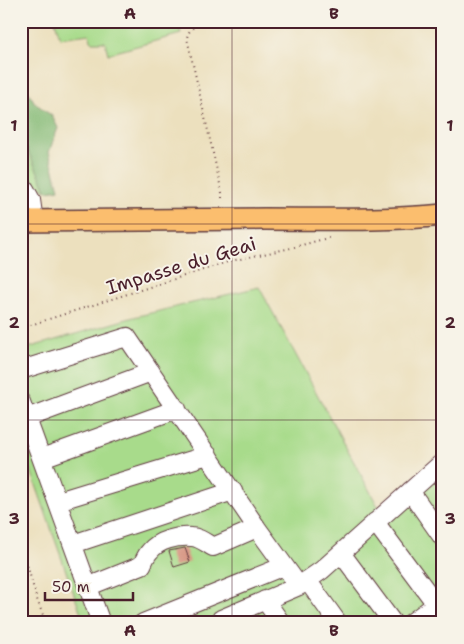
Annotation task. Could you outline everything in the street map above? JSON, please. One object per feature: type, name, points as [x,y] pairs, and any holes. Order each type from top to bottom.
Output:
[{"type":"main road","points":[[28,215],[143,212],[265,219]]},
{"type":"main road","points":[[28,215],[341,220],[443,215]]},
{"type":"street","points":[[21,188],[24,189],[31,200],[28,215]]},
{"type":"street","points":[[21,370],[127,337],[284,566],[303,583],[338,623]]},
{"type":"street","points":[[101,623],[24,410],[151,372]]},
{"type":"street","points":[[42,458],[177,409]]},
{"type":"street","points":[[58,501],[208,455]]},
{"type":"street","points":[[219,622],[303,583],[322,570],[443,462]]},
{"type":"street","points":[[73,544],[233,490]]},
{"type":"street","points":[[410,491],[443,538]]},
{"type":"street","points":[[376,522],[439,602],[411,623]]},
{"type":"street","points":[[87,587],[142,566],[148,552],[156,544],[168,539],[192,537],[203,541],[213,548],[257,528]]},
{"type":"street","points":[[341,553],[393,623]]},
{"type":"street","points":[[143,623],[284,566]]},
{"type":"street","points":[[265,600],[281,623]]},
{"type":"path","points":[[222,21],[193,26],[188,31],[187,38],[222,192],[222,217]]},
{"type":"path","name":"Impasse du Geai","points":[[21,328],[231,261],[291,248],[334,236],[341,220]]},
{"type":"path","points":[[21,547],[27,561],[38,607],[47,623]]},
{"type":"green space","points":[[55,21],[178,21],[181,34],[108,54],[105,42],[92,42],[89,34],[60,38]]},
{"type":"green space","points":[[21,80],[35,103],[52,116],[58,128],[49,152],[59,189],[47,191],[21,137]]},
{"type":"green space","points":[[21,137],[47,191],[21,174]]},
{"type":"green space","points":[[259,287],[380,510],[443,455],[443,623],[84,623],[21,442],[21,350],[134,317]]},
{"type":"building","points":[[185,548],[190,562],[174,567],[169,551]]}]
